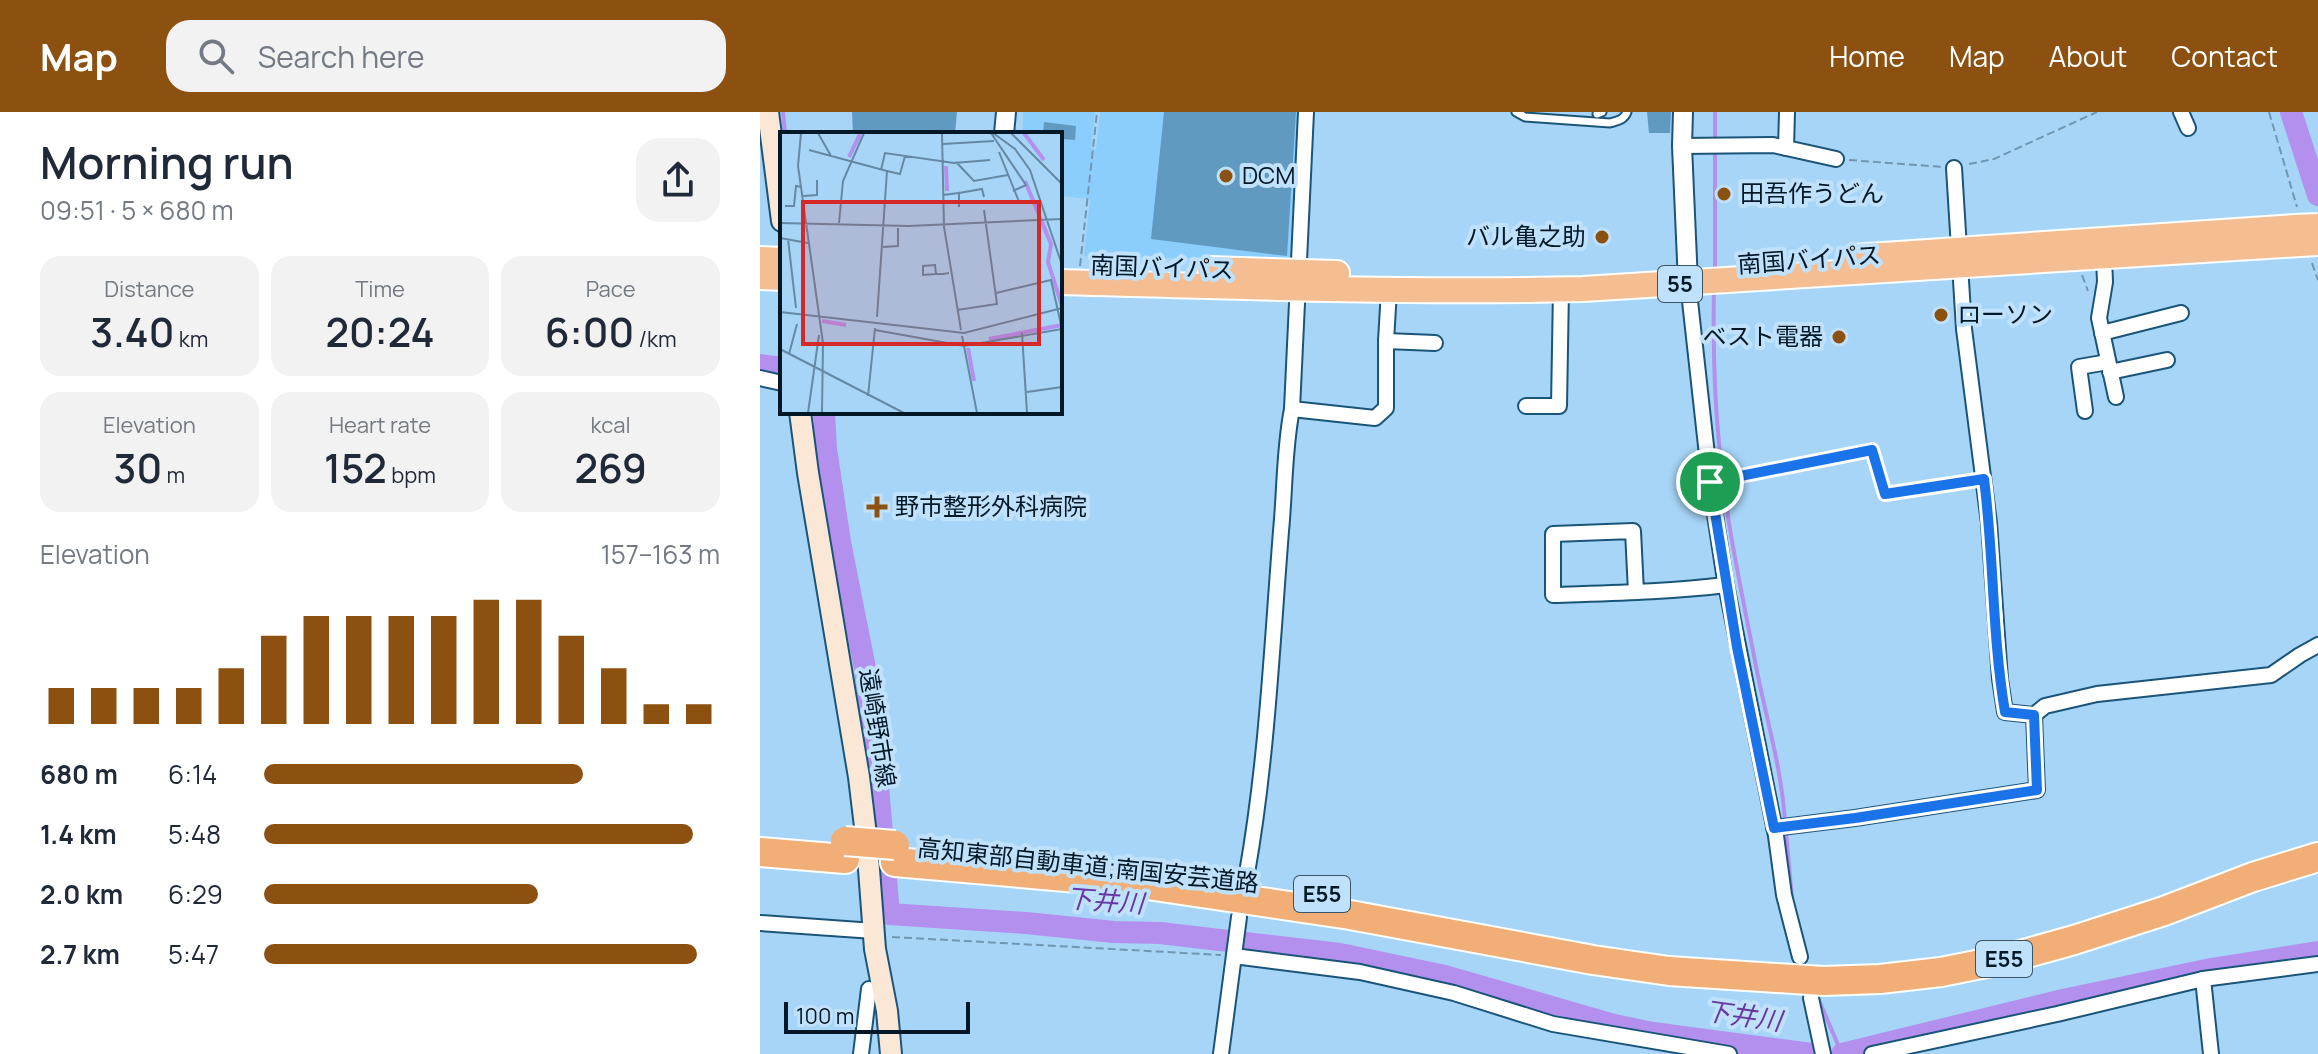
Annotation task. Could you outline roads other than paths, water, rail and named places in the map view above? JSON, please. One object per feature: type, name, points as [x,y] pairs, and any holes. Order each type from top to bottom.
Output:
[{"type":"highway","name":"南国バイパス","points":[[1070,266],[1298,280],[1389,290],[1561,289],[1688,276],[2306,235]]},
{"type":"highway","name":"南国バイパス","points":[[1960,258],[2104,257],[2306,235]]},
{"type":"highway","points":[[760,259],[780,260]]},
{"type":"highway","name":"南国バイパス","points":[[1062,282],[1688,276]]},
{"type":"highway","points":[[760,277],[780,278]]},
{"type":"highway","name":"高知東部自動車道;南国安芸道路","points":[[760,835],[845,850],[1053,858],[1173,871],[1405,909],[1744,977],[1823,981],[1941,972],[2006,959],[2164,911],[2253,877],[2318,857]]},
{"type":"highway","points":[[2253,877],[2318,848]]},
{"type":"highway","name":"高知東部自動車道;南国安芸道路","points":[[760,852],[845,850]]},
{"type":"main road","points":[[768,112],[780,205]]},
{"type":"main road","name":"遠崎野市線","points":[[800,414],[859,777],[874,933],[891,1054]]},
{"type":"street","points":[[1004,132],[1006,112]]},
{"type":"street","points":[[1247,873],[1263,769],[1286,437],[1292,409],[1306,112]]},
{"type":"street","points":[[1683,112],[1688,276],[1710,482],[1726,585],[1774,828],[1784,895],[1800,957]]},
{"type":"street","points":[[1786,148],[1787,112]]},
{"type":"street","points":[[2181,112],[2188,128]]},
{"type":"street","points":[[1682,146],[1773,145],[1836,159]]},
{"type":"street","points":[[1954,168],[1964,329],[1989,523],[2005,712],[2034,715],[2045,706],[2097,694],[2271,675],[2318,645]]},
{"type":"street","points":[[2104,257],[2105,282],[2099,318],[2116,397]]},
{"type":"street","points":[[1526,406],[1559,406],[1561,289]]},
{"type":"street","points":[[1292,409],[1375,418],[1386,408],[1389,290]]},
{"type":"street","points":[[2102,333],[2181,313]]},
{"type":"street","points":[[1386,341],[1435,343]]},
{"type":"street","points":[[2085,411],[2079,367],[2167,360]]},
{"type":"street","points":[[760,378],[780,383]]},
{"type":"street","points":[[1636,592],[1633,531],[1553,534],[1553,595],[1636,592],[1726,585]]},
{"type":"street","points":[[1774,828],[2037,790],[2034,715]]},
{"type":"street","points":[[1221,1054],[1239,917]]},
{"type":"street","points":[[760,923],[874,933]]},
{"type":"street","points":[[1234,956],[1360,972],[1454,993],[1553,1024],[1729,1054]]},
{"type":"street","points":[[1872,1054],[2203,979],[2318,964]]},
{"type":"street","points":[[2203,979],[2211,1054]]},
{"type":"street","points":[[861,1054],[869,989]]},
{"type":"street","points":[[1811,998],[1823,1054]]},
{"type":"lane","points":[[1516,112],[1531,115],[1598,115],[1610,123],[1619,121],[1627,112]]},
{"type":"waterway","points":[[783,112],[785,132]]},
{"type":"waterway","points":[[1715,112],[1715,142]]},
{"type":"waterway","points":[[2291,112],[2318,195]]},
{"type":"waterway","points":[[1715,150],[1715,274]]},
{"type":"waterway","points":[[1714,290],[1716,405],[1725,498],[1744,607],[1777,762],[1785,823]]},
{"type":"waterway","name":"下井川","points":[[760,365],[780,368]]},
{"type":"waterway","name":"下井川","points":[[824,414],[826,449],[840,542],[864,663],[873,729],[889,914],[1160,933],[1340,954],[1445,976],[1614,1025],[1812,1054]]},
{"type":"waterway","points":[[1786,832],[1792,899]]},
{"type":"waterway","name":"下井川","points":[[1842,1054],[2063,1000],[2211,969],[2318,952]]},
{"type":"waterway","points":[[1818,998],[1842,1054]]},
{"type":"place","name":"DCM","points":[[1226,176]]},
{"type":"place","name":"田吾作うどん","points":[[1724,194]]},
{"type":"place","name":"バル亀之助","points":[[1602,237]]},
{"type":"place","name":"ローソン","points":[[1941,315]]},
{"type":"place","name":"ベスト電器","points":[[1839,337]]},
{"type":"place","name":"野市整形外科病院","points":[[877,507]]}]
